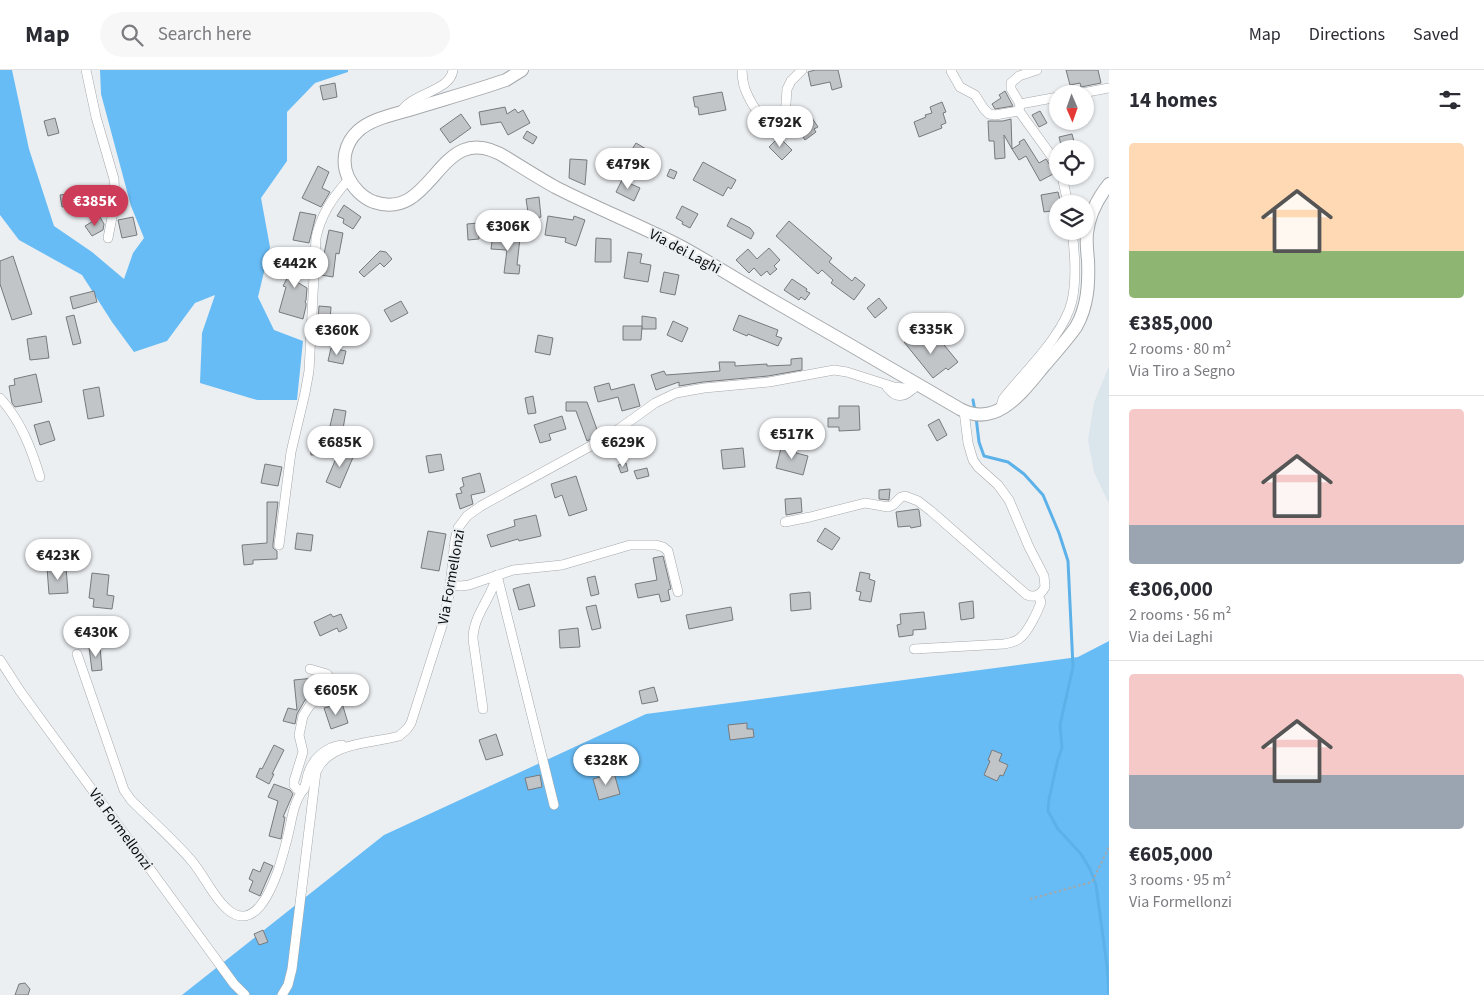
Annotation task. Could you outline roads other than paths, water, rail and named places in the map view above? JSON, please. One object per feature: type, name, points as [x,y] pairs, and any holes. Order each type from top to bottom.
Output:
[{"type":"main road","points":[[349,179],[345,165],[345,154],[351,139],[370,123],[498,82],[522,70]]},
{"type":"main road","name":"Via dei Laghi","points":[[349,179],[359,192],[369,200],[381,204],[398,204],[417,195],[443,165],[461,151],[480,148],[496,152],[555,187],[683,248],[915,386],[964,411],[980,414],[1000,410]]},
{"type":"main road","points":[[1000,410],[1014,400],[1026,387],[1073,332],[1078,322],[1087,297],[1087,238],[1089,225],[1098,202],[1109,184]]},
{"type":"street","points":[[86,70],[95,112],[114,179],[115,202],[108,238]]},
{"type":"street","points":[[400,112],[409,102],[447,82],[452,76],[453,70]]},
{"type":"street","points":[[742,70],[744,83],[751,100],[765,120],[774,124],[785,118],[787,88],[802,70]]},
{"type":"street","points":[[1037,70],[1019,76],[1010,85],[1020,108],[1049,152]]},
{"type":"street","points":[[951,71],[960,87],[976,95],[989,114],[997,115],[1049,100]]},
{"type":"street","points":[[1094,91],[1109,88]]},
{"type":"street","points":[[279,544],[291,452],[309,371],[316,238],[326,211],[336,194],[349,179]]},
{"type":"street","points":[[1000,410],[1003,398],[1053,337],[1068,312],[1072,302],[1075,277],[1073,240]]},
{"type":"street","name":"Via Formellonzi","points":[[282,995],[288,985],[292,969],[315,775],[323,760],[335,752],[350,746],[399,736],[409,726],[421,696],[442,626],[450,585],[456,534],[461,522],[467,516],[481,506],[615,432],[660,399],[676,393],[764,383],[832,370],[847,372],[897,388],[915,386]]},
{"type":"street","points":[[0,398],[14,415],[24,432],[40,477]]},
{"type":"street","points":[[785,522],[866,503],[888,507],[901,497],[908,496],[931,511],[1027,595],[1038,595],[1044,587],[1044,576],[1029,547],[1007,495],[973,460],[968,444],[964,411]]},
{"type":"street","points":[[450,585],[469,585],[518,570],[562,565],[630,545],[652,545],[663,547],[668,551],[678,592]]},
{"type":"street","points":[[483,708],[473,630],[477,618],[494,586],[497,575]]},
{"type":"street","points":[[497,575],[554,805]]},
{"type":"street","points":[[914,649],[1014,642],[1024,634],[1039,607],[1038,595]]},
{"type":"street","points":[[77,654],[124,790],[131,800],[187,856],[222,904],[232,912],[240,915],[250,914],[257,910],[265,900],[279,868],[295,804],[306,787],[310,768],[321,754],[335,746],[350,746]]},
{"type":"street","name":"Via Formellonzi","points":[[0,660],[20,691],[229,977],[245,995]]},
{"type":"street","points":[[302,791],[295,788],[294,782],[303,752],[300,735],[303,716],[306,709],[326,694],[332,683],[327,674],[310,668]]},
{"type":"waterway","points":[[973,400],[975,411]]},
{"type":"waterway","points":[[976,417],[979,442],[984,456],[1008,462],[1024,474],[1043,495],[1059,533],[1068,561],[1073,667],[1060,725],[1062,748],[1049,799],[1048,811],[1058,829],[1081,854],[1090,869],[1096,885],[1109,995]]}]
